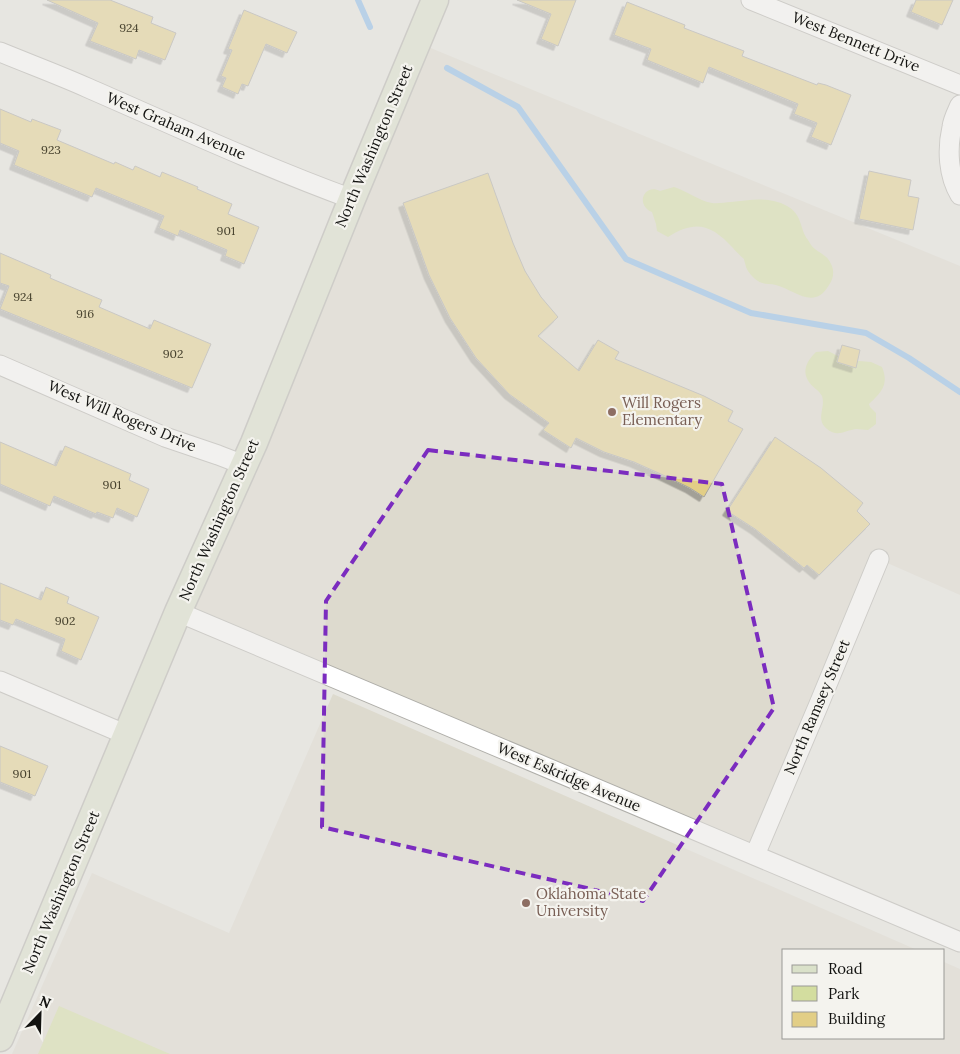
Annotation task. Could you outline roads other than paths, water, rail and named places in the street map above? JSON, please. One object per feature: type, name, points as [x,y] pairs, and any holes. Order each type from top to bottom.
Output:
[{"type":"main road","name":"North Washington Street","points":[[0,1038],[178,612],[254,443],[352,199],[435,0]]},
{"type":"street","name":"West Bennett Drive","points":[[751,0],[960,84]]},
{"type":"street","name":"West Graham Avenue","points":[[0,52],[254,160],[352,199]]},
{"type":"street","points":[[960,104],[952,125],[949,148],[950,170],[960,195]]},
{"type":"street","name":"West Will Rogers Drive","points":[[0,364],[164,437],[244,465]]},
{"type":"street","name":"North Ramsey Street","points":[[755,855],[879,559]]},
{"type":"street","name":"West Eskridge Avenue","points":[[178,612],[960,942]]},
{"type":"street","points":[[0,681],[127,735]]},
{"type":"waterway","points":[[358,0],[370,27]]},
{"type":"waterway","points":[[447,68],[518,107],[626,259],[751,313],[866,333],[909,358],[960,392]]},
{"type":"place","name":"Will Rogers Elementary","points":[[612,412]]},
{"type":"place","name":"Oklahoma State University","points":[[526,903]]}]
